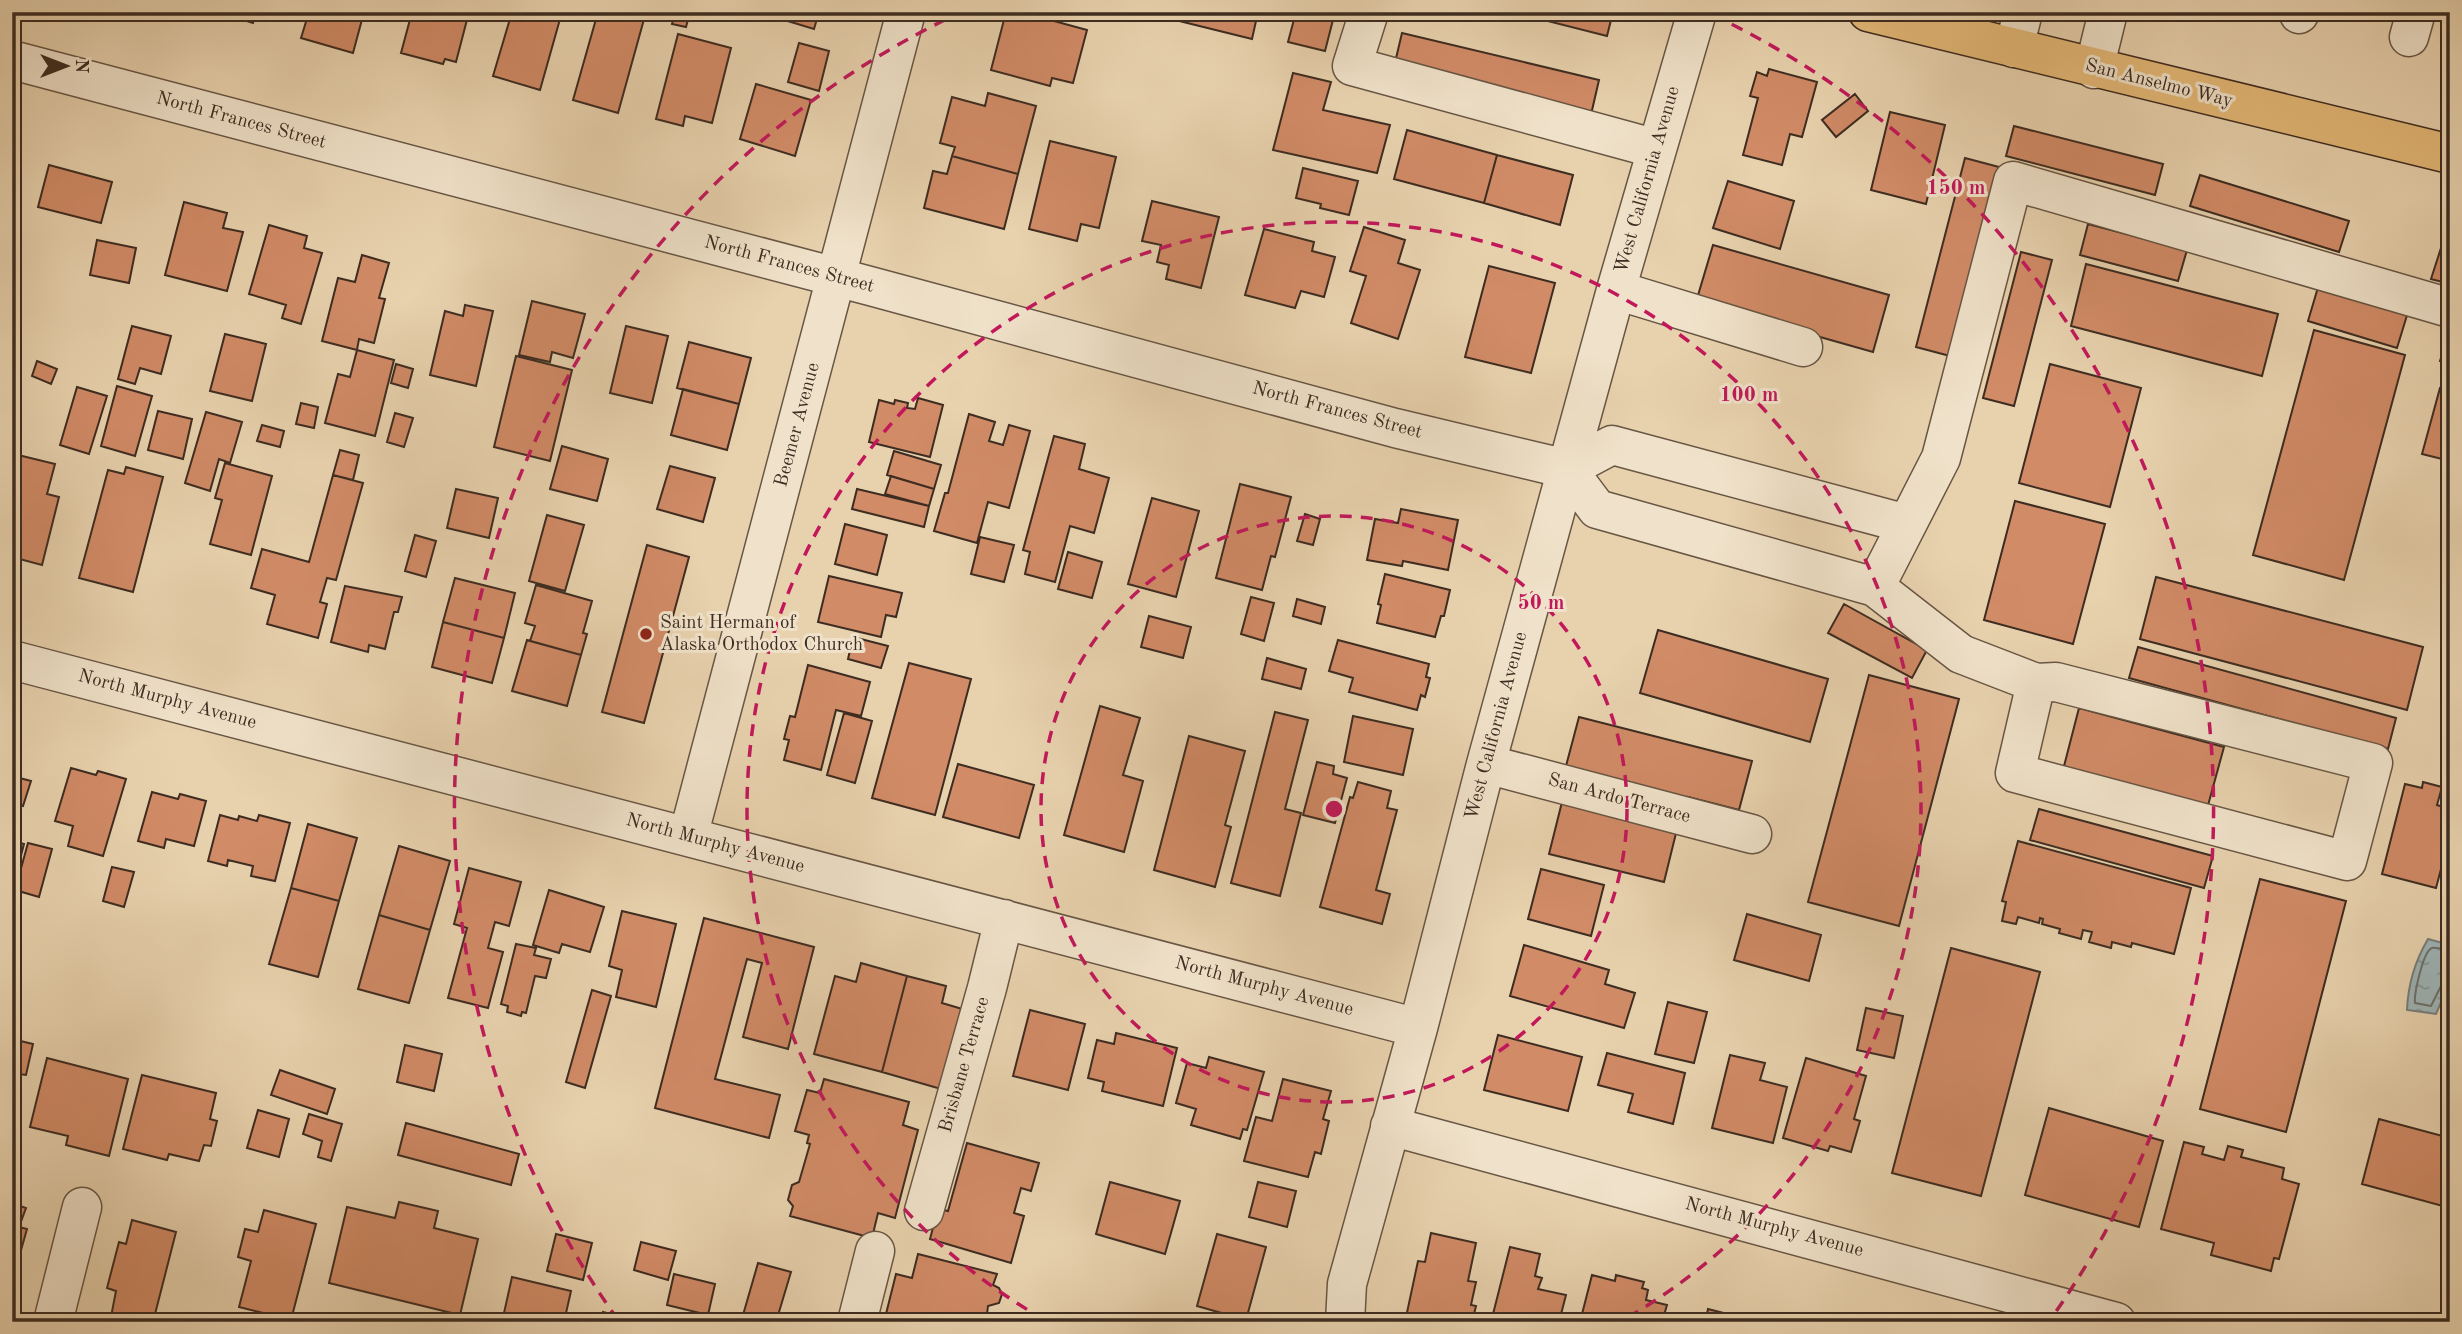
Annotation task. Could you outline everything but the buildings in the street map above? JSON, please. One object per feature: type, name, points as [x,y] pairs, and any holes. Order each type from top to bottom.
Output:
[{"type":"main road","name":"San Anselmo Way","points":[[1868,12],[2019,30],[2094,69],[2450,154]]},
{"type":"street","name":"Beemer Avenue","points":[[688,837],[906,12]]},
{"type":"street","points":[[1369,12],[1352,66],[1657,149]]},
{"type":"street","name":"West California Avenue","points":[[1345,1322],[1347,1284],[1419,1028],[1486,764],[1616,290],[1696,12]]},
{"type":"street","points":[[2094,69],[2108,12]]},
{"type":"street","name":"North Frances Street","points":[[12,60],[837,277],[1382,424],[1567,469]]},
{"type":"street","points":[[1875,587],[1941,458],[2013,181],[2450,308]]},
{"type":"street","points":[[1616,290],[1802,347]]},
{"type":"street","points":[[1907,524],[1612,445],[1567,469],[1597,509],[1875,587],[1961,654],[2036,683],[2056,682],[2373,763],[2347,860],[2015,773],[2036,683]]},
{"type":"street","name":"North Murphy Avenue","points":[[12,660],[1419,1028]]},
{"type":"street","name":"San Ardo Terrace","points":[[1486,764],[1752,834]]},
{"type":"street","name":"Brisbane Terrace","points":[[924,1211],[1004,919]]},
{"type":"street","name":"North Murphy Avenue","points":[[1391,1126],[2116,1322]]},
{"type":"street","points":[[53,1322],[82,1206]]},
{"type":"street","points":[[857,1322],[875,1251]]},
{"type":"water","points":[[2428,939],[2450,945],[2448,986],[2436,1014],[2407,1010],[2413,973]]},
{"type":"place","name":"Saint Herman of Alaska Orthodox Church","points":[[646,634]]}]
